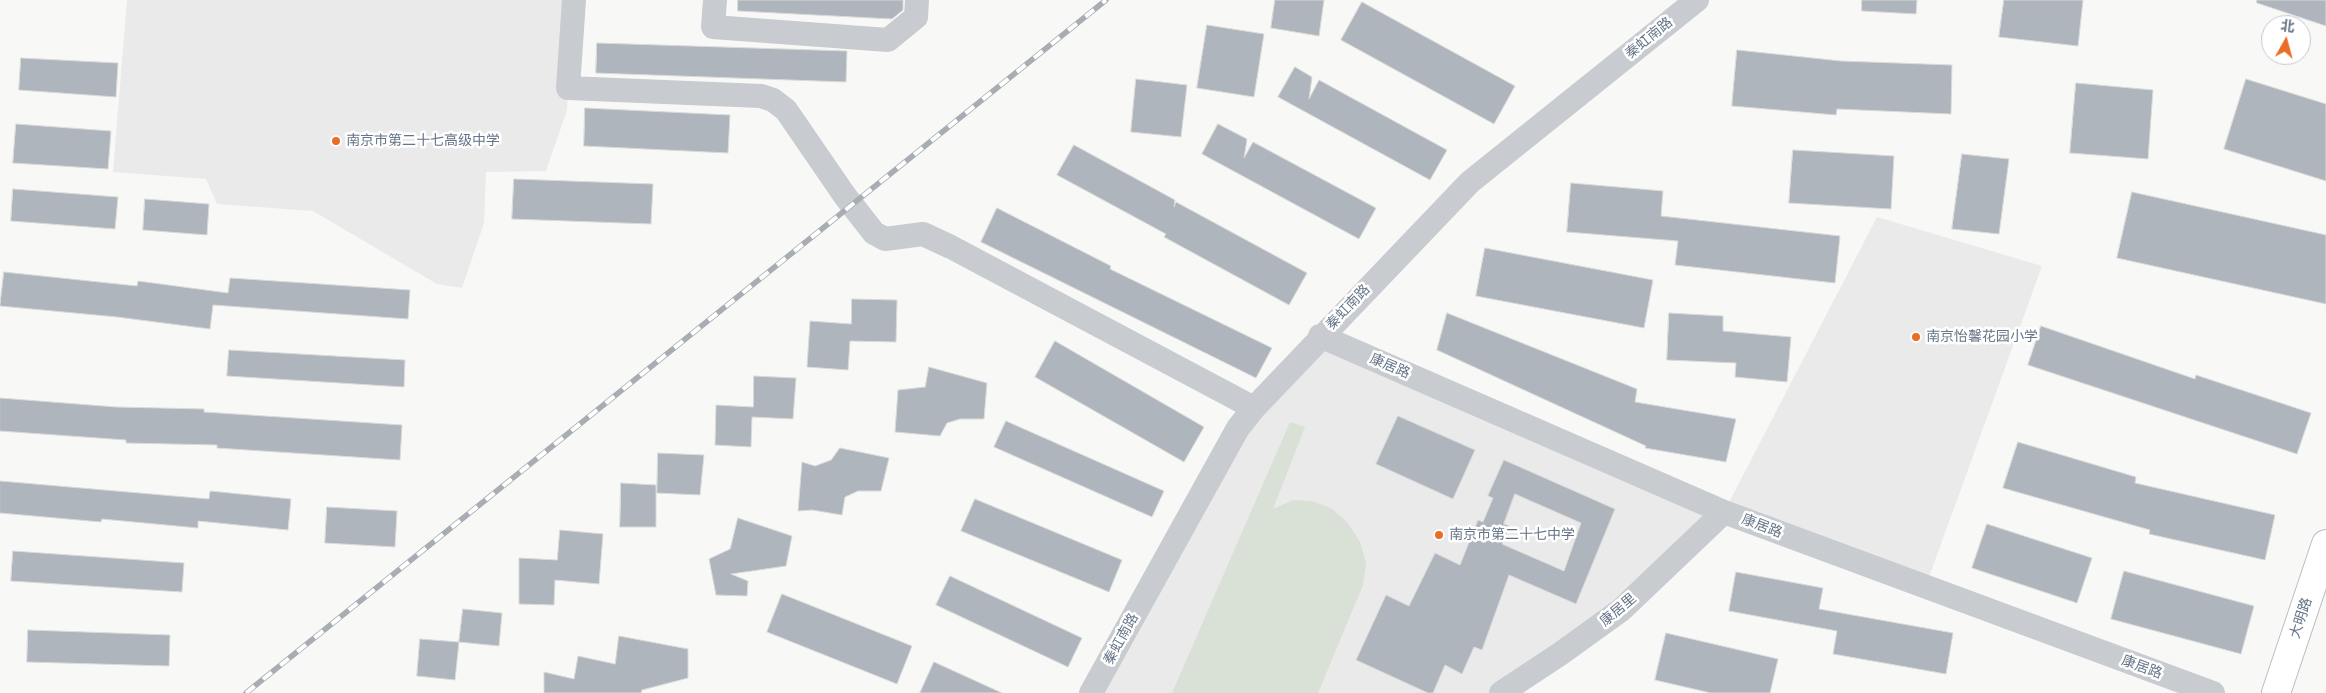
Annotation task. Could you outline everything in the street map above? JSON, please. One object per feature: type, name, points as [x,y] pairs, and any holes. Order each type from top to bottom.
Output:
[{"type":"main road","name":"大明路","points":[[2276,693],[2326,544]]},
{"type":"street","points":[[574,0],[568,88],[761,96],[773,100],[786,110],[845,196],[874,233],[885,239],[923,234],[1254,408]]},
{"type":"street","points":[[715,0],[713,27],[888,40],[916,18],[916,0]]},
{"type":"street","name":"秦虹南路","points":[[1091,693],[1238,428],[1254,408],[1320,336],[1470,182],[1697,0]]},
{"type":"street","name":"康居路","points":[[1320,336],[1724,512],[2213,693]]},
{"type":"street","name":"康居里","points":[[1501,693],[1621,610],[1724,512]]},
{"type":"shaded area","name":"南京市第二十七高级中学","points":[[127,0],[574,0],[567,110],[546,171],[486,172],[484,223],[462,288],[437,284],[313,211],[217,204],[206,179],[113,172]]},
{"type":"shaded area","name":"南京怡馨花园小学","points":[[1877,217],[2042,266],[1925,588],[1724,512]]},
{"type":"shaded area","name":"南京市第二十七中学","points":[[1320,336],[1724,512],[1500,693],[1091,693],[1238,428]]},
{"type":"shaded area","points":[[1290,422],[1305,427],[1273,509],[1293,500],[1312,501],[1331,508],[1348,523],[1360,542],[1366,563],[1363,585],[1318,693],[1172,693]]},
{"type":"building","points":[[738,0],[903,0],[903,10],[892,19],[738,11]]},
{"type":"building","points":[[1275,0],[1324,0],[1319,36],[1271,28]]},
{"type":"building","points":[[1862,0],[1917,0],[1916,14],[1862,11]]},
{"type":"building","points":[[2004,0],[2083,0],[2078,46],[1999,37]]},
{"type":"building","points":[[2257,0],[2326,0],[2326,26],[2311,21],[2311,15],[2293,15],[2257,3]]},
{"type":"building","points":[[1362,2],[1515,86],[1494,124],[1341,40]]},
{"type":"building","points":[[1207,25],[1264,34],[1254,97],[1197,88]]},
{"type":"building","points":[[597,43],[847,51],[846,82],[596,73]]},
{"type":"building","points":[[1737,50],[1841,61],[1952,65],[1951,114],[1837,109],[1836,115],[1732,106]]},
{"type":"building","points":[[21,58],[118,63],[116,97],[19,90]]},
{"type":"building","points":[[1295,67],[1312,77],[1309,99],[1319,80],[1447,150],[1430,180],[1278,97]]},
{"type":"building","points":[[1136,79],[1187,85],[1181,137],[1131,132]]},
{"type":"building","points":[[2246,79],[2326,104],[2326,181],[2224,149]]},
{"type":"building","points":[[2076,83],[2153,90],[2148,159],[2070,153]]},
{"type":"building","points":[[585,108],[730,115],[728,153],[584,146]]},
{"type":"building","points":[[16,124],[111,131],[108,169],[13,163]]},
{"type":"building","points":[[1218,124],[1247,139],[1244,158],[1253,142],[1376,208],[1359,239],[1202,154]]},
{"type":"building","points":[[1074,145],[1175,200],[1174,207],[1176,202],[1307,273],[1289,305],[1164,237],[1166,234],[1057,175]]},
{"type":"building","points":[[1793,150],[1894,156],[1891,209],[1789,203]]},
{"type":"building","points":[[1962,154],[2009,159],[1999,234],[1952,229]]},
{"type":"building","points":[[514,179],[653,184],[651,224],[512,219]]},
{"type":"building","points":[[1571,183],[1663,191],[1661,216],[1840,236],[1835,283],[1675,265],[1678,241],[1567,232]]},
{"type":"building","points":[[13,189],[118,197],[115,229],[11,221]]},
{"type":"building","points":[[2132,192],[2326,235],[2326,304],[2117,258]]},
{"type":"building","points":[[145,199],[209,204],[207,235],[143,230]]},
{"type":"building","points":[[997,208],[1111,266],[1110,269],[1272,348],[1256,378],[981,242]]},
{"type":"building","points":[[1485,248],[1653,280],[1644,328],[1476,296]]},
{"type":"building","points":[[4,272],[137,286],[138,281],[228,293],[230,278],[410,290],[408,319],[213,305],[210,329],[117,317],[0,306]]},
{"type":"building","points":[[852,299],[897,300],[896,342],[850,341],[848,370],[807,367],[810,321],[851,324]]},
{"type":"building","points":[[1447,313],[1637,389],[1635,402],[1736,419],[1726,462],[1645,448],[1646,446],[1437,350]]},
{"type":"building","points":[[1669,313],[1723,316],[1723,331],[1791,337],[1787,382],[1735,377],[1736,363],[1667,360]]},
{"type":"building","points":[[2041,326],[2195,379],[2196,375],[2311,413],[2297,454],[2028,365]]},
{"type":"building","points":[[1055,341],[1204,427],[1184,462],[1035,377]]},
{"type":"building","points":[[229,350],[405,360],[404,387],[227,376]]},
{"type":"building","points":[[929,367],[987,383],[984,419],[960,419],[947,423],[940,436],[895,432],[898,390],[925,387]]},
{"type":"building","points":[[754,376],[796,378],[793,419],[752,417],[751,447],[715,445],[716,405],[753,407]]},
{"type":"building","points":[[0,398],[116,407],[204,409],[204,412],[402,425],[400,460],[217,448],[217,445],[126,443],[126,440],[0,431]]},
{"type":"building","points":[[1398,416],[1475,450],[1453,499],[1376,464]]},
{"type":"building","points":[[1006,421],[1164,491],[1152,517],[994,447]]},
{"type":"building","points":[[2018,442],[2136,477],[2135,483],[2275,515],[2265,560],[2149,534],[2150,530],[2003,488]]},
{"type":"building","points":[[840,448],[889,458],[881,491],[858,491],[845,497],[842,515],[812,510],[798,511],[802,462],[815,466],[831,460]]},
{"type":"building","points":[[658,453],[704,455],[700,495],[657,493]]},
{"type":"building","points":[[1504,460],[1615,509],[1576,604],[1509,575],[1482,650],[1474,647],[1462,674],[1445,665],[1433,693],[1428,693],[1356,660],[1386,595],[1409,606],[1435,553],[1460,565],[1478,520],[1483,522],[1493,498],[1488,496]],"holes":[[[1515,494],[1581,523],[1564,571],[1502,544],[1509,526],[1504,524]]]},
{"type":"building","points":[[0,481],[209,499],[210,491],[291,499],[288,530],[198,521],[198,528],[102,519],[101,522],[0,513]]},
{"type":"building","points":[[621,483],[656,485],[656,527],[620,527]]},
{"type":"building","points":[[975,499],[1122,560],[1109,592],[961,531]]},
{"type":"building","points":[[327,507],[397,511],[395,547],[325,543]]},
{"type":"building","points":[[738,518],[792,536],[786,566],[731,574],[748,581],[747,596],[716,595],[709,559],[730,549]]},
{"type":"building","points":[[1987,524],[2092,558],[2077,603],[1972,568]]},
{"type":"building","points":[[560,530],[603,534],[599,584],[555,580],[554,605],[519,604],[519,558],[557,560]]},
{"type":"building","points":[[13,551],[184,563],[182,592],[11,581]]},
{"type":"building","points":[[2124,571],[2254,606],[2241,654],[2111,619]]},
{"type":"building","points":[[1736,572],[1823,588],[1819,609],[1953,633],[1946,674],[1833,654],[1837,631],[1729,611]]},
{"type":"building","points":[[950,576],[1082,638],[1068,667],[936,605]]},
{"type":"building","points":[[782,594],[912,646],[897,684],[767,632]]},
{"type":"building","points":[[463,609],[502,613],[499,646],[459,642]]},
{"type":"building","points":[[28,630],[170,635],[169,666],[27,662]]},
{"type":"building","points":[[1666,633],[1778,659],[1770,693],[1711,693],[1655,680]]},
{"type":"building","points":[[619,636],[688,649],[688,678],[642,690],[641,693],[544,693],[544,672],[574,679],[578,656],[615,664]]},
{"type":"building","points":[[420,639],[459,642],[455,680],[417,676]]},
{"type":"building","points":[[934,662],[1002,693],[920,693]]},
{"type":"railway","points":[[246,693],[1106,0]]},
{"type":"place","name":"南京市第二十七高级中学","points":[[336,141]]},
{"type":"place","name":"南京怡馨花园小学","points":[[1916,337]]},
{"type":"place","name":"南京市第二十七中学","points":[[1439,535]]}]
